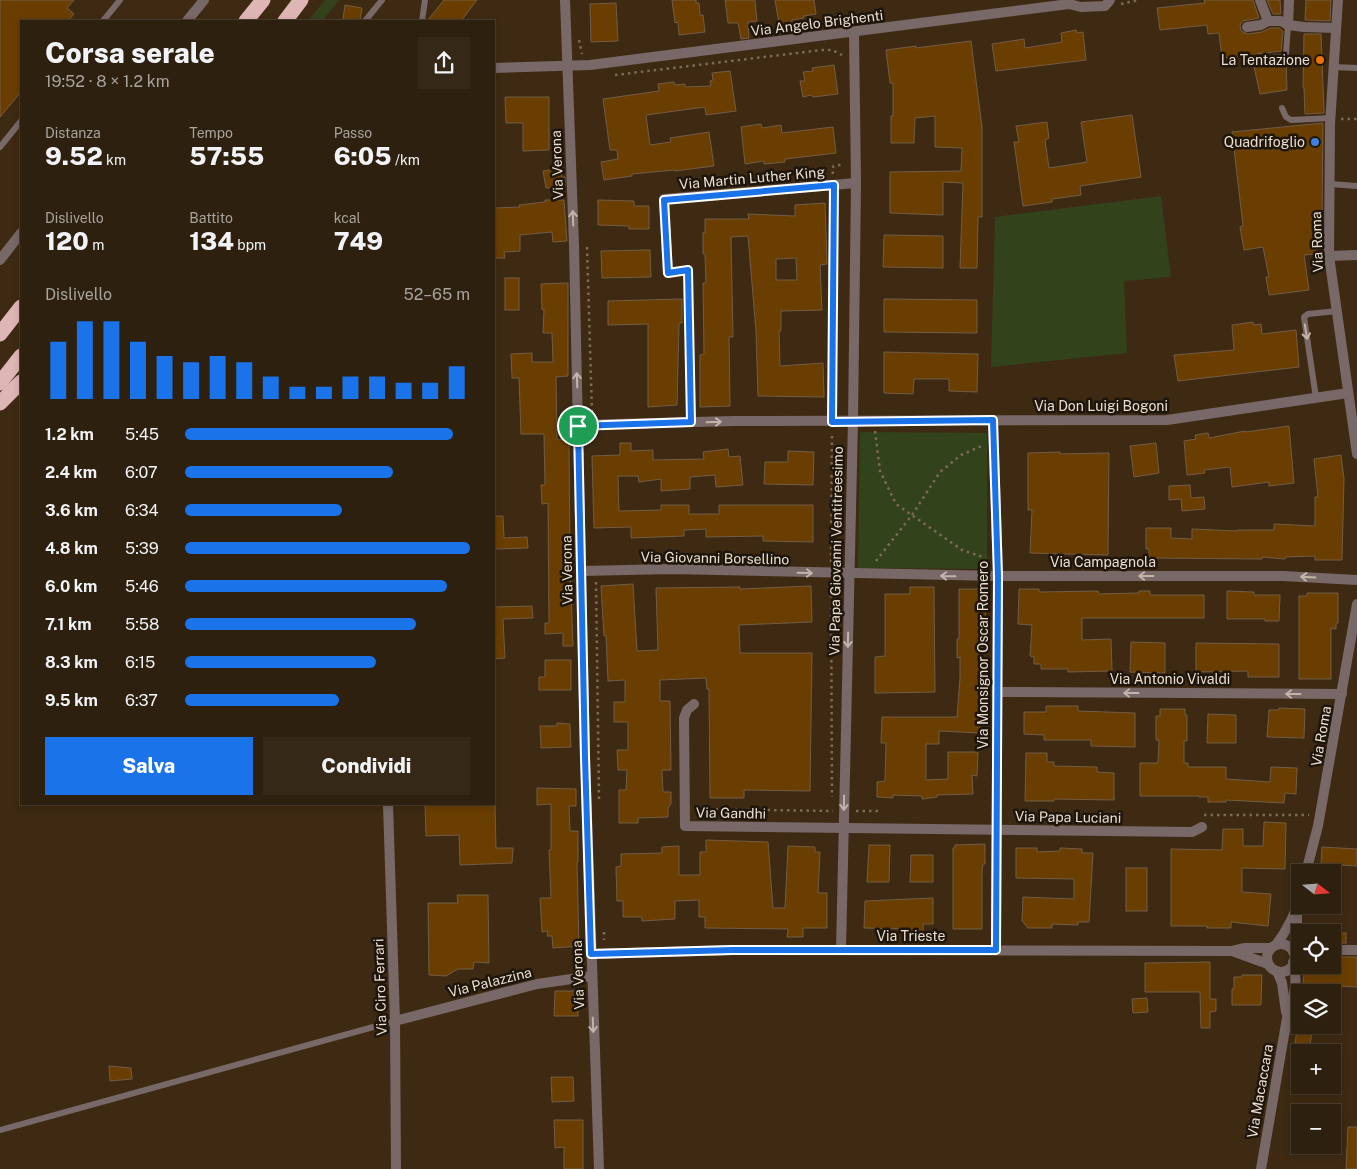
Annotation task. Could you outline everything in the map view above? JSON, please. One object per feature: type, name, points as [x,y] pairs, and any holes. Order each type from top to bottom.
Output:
[{"type":"highway","points":[[247,20],[263,0]]},
{"type":"highway","points":[[286,20],[301,0]]},
{"type":"highway","points":[[0,334],[20,308]]},
{"type":"highway","points":[[0,383],[20,357]]},
{"type":"highway","points":[[0,403],[20,383]]},
{"type":"street","points":[[188,20],[204,0]]},
{"type":"street","name":"Via Verona","points":[[565,0],[598,1169]]},
{"type":"street","name":"Via Angelo Brighenti","points":[[568,67],[854,33],[1071,2],[1081,7],[1105,6],[1110,0]]},
{"type":"street","points":[[1260,0],[1268,21]]},
{"type":"street","points":[[1288,25],[1289,0]]},
{"type":"street","name":"Via Roma","points":[[1338,0],[1331,118],[1329,256],[1357,454]]},
{"type":"street","points":[[1247,26],[1261,25],[1268,21],[1281,22],[1288,25],[1336,28]]},
{"type":"street","name":"Via Papa Giovanni Ventitreesimo","points":[[841,950],[853,422],[856,184],[854,33]]},
{"type":"street","points":[[495,68],[568,67]]},
{"type":"street","name":"Via Martin Luther King","points":[[668,273],[664,200],[856,184]]},
{"type":"street","points":[[0,260],[20,234]]},
{"type":"street","points":[[1329,256],[1357,254]]},
{"type":"street","name":"Via Don Luigi Bogoni","points":[[578,426],[691,422],[1167,420],[1348,393]]},
{"type":"street","name":"Via Monsignor Oscar Romero","points":[[993,420],[998,576],[996,950]]},
{"type":"street","name":"Via Giovanni Borsellino","points":[[581,570],[849,574]]},
{"type":"street","name":"Via Campagnola","points":[[849,574],[1284,576],[1357,580]]},
{"type":"street","name":"Via Roma","points":[[1308,864],[1320,815],[1357,604]]},
{"type":"street","name":"Via Antonio Vivaldi","points":[[997,692],[1342,694]]},
{"type":"street","name":"Via Gandhi","points":[[694,704],[687,710],[684,718],[685,826],[843,828]]},
{"type":"street","name":"Via Ciro Ferrari","points":[[388,805],[395,1021],[396,1169]]},
{"type":"street","name":"Via Papa Luciani","points":[[843,828],[1192,832],[1201,827]]},
{"type":"street","points":[[1291,962],[1287,970],[1277,971],[1268,964],[1268,953],[1294,914]]},
{"type":"street","points":[[1273,946],[1286,945],[1291,951]]},
{"type":"street","name":"Via Trieste","points":[[591,954],[732,950],[1231,951],[1273,946]]},
{"type":"street","points":[[1341,950],[1357,950]]},
{"type":"street","name":"Via Trieste","points":[[1231,951],[1268,964]]},
{"type":"street","name":"Via Macaccara","points":[[1277,971],[1282,983],[1287,1018]]},
{"type":"street","name":"Via Macaccara","points":[[1261,1169],[1287,1018],[1294,997],[1296,974]]},
{"type":"street","name":"Via Palazzina","points":[[395,1021],[537,984],[592,976]]},
{"type":"lane","points":[[104,20],[120,0]]},
{"type":"lane","points":[[366,20],[382,0]]},
{"type":"lane","points":[[422,20],[425,0]]},
{"type":"lane","points":[[1257,59],[1282,57],[1286,54],[1288,25]]},
{"type":"lane","points":[[1334,67],[1357,68]]},
{"type":"lane","points":[[1282,108],[1286,117],[1292,120],[1331,118]]},
{"type":"lane","points":[[0,147],[20,122]]},
{"type":"lane","points":[[1330,184],[1357,186]]},
{"type":"lane","points":[[1316,398],[1304,317],[1308,314],[1337,311]]},
{"type":"lane","points":[[0,1130],[395,1021]]},
{"type":"path","points":[[579,33],[580,50],[583,56],[587,57]]},
{"type":"path","points":[[614,75],[828,49],[838,52],[844,59]]},
{"type":"path","points":[[1331,118],[1357,119]]},
{"type":"path","points":[[832,801],[831,573],[834,185],[832,168],[843,165],[846,161]]},
{"type":"path","points":[[668,273],[688,270],[691,422]]},
{"type":"path","points":[[874,421],[875,444],[880,471],[896,504],[962,550],[980,556],[997,556]]},
{"type":"path","points":[[872,574],[877,559],[912,516],[940,472],[961,455],[994,440]]},
{"type":"path","points":[[596,578],[600,804]]},
{"type":"path","points":[[685,809],[832,811]]},
{"type":"path","points":[[1201,827],[1200,815],[1320,815]]},
{"type":"path","points":[[604,924],[604,940]]},
{"type":"green space","points":[[325,0],[339,0],[323,20],[309,20]]},
{"type":"green space","points":[[1161,196],[1171,277],[1124,281],[1127,353],[991,367],[995,217]]},
{"type":"green space","points":[[860,432],[987,433],[987,569],[858,568]]},
{"type":"building","points":[[0,0],[74,0],[67,8],[74,14],[69,20],[20,20],[20,93],[0,117]]},
{"type":"building","points":[[444,0],[477,0],[462,20],[428,20]]},
{"type":"building","points":[[672,0],[696,0],[696,3],[699,3],[700,15],[703,15],[705,32],[679,35],[678,22],[675,23]]},
{"type":"building","points":[[725,0],[755,0],[757,21],[748,22],[749,38],[741,39],[738,23],[728,23]]},
{"type":"building","points":[[775,0],[814,0],[816,14],[779,24]]},
{"type":"building","points":[[1204,0],[1253,0],[1259,18],[1243,21],[1240,25],[1241,31],[1248,34],[1262,32],[1270,28],[1279,28],[1283,31],[1281,51],[1256,54],[1252,58],[1251,55],[1222,58],[1219,33],[1208,34],[1207,25],[1160,30],[1157,8],[1205,3]]},
{"type":"building","points":[[1267,0],[1280,0],[1281,14],[1273,14]]},
{"type":"building","points":[[1306,0],[1331,0],[1330,21],[1305,20]]},
{"type":"building","points":[[616,3],[618,41],[591,42],[590,4]]},
{"type":"building","points":[[345,5],[362,8],[360,20],[343,19]]},
{"type":"building","points":[[1076,30],[1077,33],[1083,32],[1086,60],[996,71],[992,44],[1024,39],[1025,48],[1062,42],[1061,33]]},
{"type":"building","points":[[1304,34],[1321,34],[1324,113],[1305,114],[1303,88]]},
{"type":"building","points":[[971,41],[982,127],[982,217],[978,217],[977,268],[960,268],[963,183],[943,182],[943,215],[890,213],[890,172],[961,171],[962,148],[935,147],[935,116],[915,118],[914,143],[891,143],[893,83],[890,83],[886,50]]},
{"type":"building","points":[[1286,60],[1287,90],[1260,94],[1253,62],[1257,64]]},
{"type":"building","points":[[834,65],[838,94],[803,97],[800,81],[805,81],[803,72],[813,71],[812,68]]},
{"type":"building","points":[[730,71],[736,111],[706,115],[705,107],[646,115],[650,145],[671,142],[670,138],[709,132],[714,166],[632,174],[632,176],[604,180],[601,162],[618,159],[617,150],[610,150],[603,99],[659,91],[658,84],[674,82],[675,85],[685,84],[685,87],[711,86],[710,81],[713,80],[712,73]]},
{"type":"building","points":[[505,97],[549,97],[549,150],[523,151],[523,123],[506,123]]},
{"type":"building","points":[[1132,115],[1141,177],[1080,186],[1081,195],[1023,206],[1014,142],[1019,142],[1016,126],[1047,122],[1049,138],[1045,140],[1049,168],[1087,162],[1081,122]]},
{"type":"building","points":[[1323,123],[1322,223],[1316,237],[1317,254],[1304,255],[1309,290],[1269,295],[1266,277],[1269,277],[1263,247],[1244,250],[1240,227],[1243,226],[1232,132]]},
{"type":"building","points":[[761,124],[762,128],[781,125],[782,133],[833,127],[836,153],[785,159],[785,162],[764,164],[764,161],[745,164],[741,127]]},
{"type":"building","points":[[561,168],[562,177],[565,177],[565,186],[546,188],[543,171]]},
{"type":"building","points":[[545,200],[564,200],[567,241],[553,242],[552,232],[520,235],[520,251],[504,252],[505,258],[495,258],[495,208],[520,207],[519,205],[545,202]]},
{"type":"building","points":[[598,200],[634,201],[634,206],[649,206],[649,229],[629,229],[629,226],[598,225]]},
{"type":"building","points":[[825,203],[827,264],[820,265],[822,310],[781,311],[781,331],[779,331],[780,366],[823,363],[824,397],[758,396],[756,331],[748,236],[731,237],[733,337],[729,337],[730,406],[700,407],[700,355],[704,354],[703,283],[706,283],[705,254],[703,254],[705,219],[749,219],[748,214],[795,216],[795,205]],"holes":[[[796,258],[797,280],[776,280],[776,259]]]},
{"type":"building","points":[[884,235],[943,236],[943,268],[883,267]]},
{"type":"building","points":[[650,250],[651,277],[602,278],[601,251]]},
{"type":"building","points":[[505,278],[519,278],[519,310],[505,310]]},
{"type":"building","points":[[568,283],[568,376],[556,377],[557,440],[569,439],[573,646],[563,646],[563,633],[545,634],[545,623],[549,623],[548,503],[542,504],[541,485],[545,485],[544,434],[521,434],[519,378],[512,378],[511,354],[532,353],[532,362],[553,362],[552,333],[543,333],[544,309],[542,310],[541,284]]},
{"type":"building","points":[[682,299],[682,323],[679,323],[677,405],[648,407],[648,324],[608,325],[608,301]]},
{"type":"building","points":[[884,299],[977,300],[977,333],[884,332]]},
{"type":"building","points":[[1253,322],[1253,325],[1261,324],[1262,334],[1296,330],[1299,367],[1178,381],[1174,355],[1234,350],[1232,325]]},
{"type":"building","points":[[884,352],[978,354],[977,392],[949,391],[949,379],[914,379],[913,394],[884,393]]},
{"type":"building","points":[[1289,426],[1294,483],[1269,486],[1269,482],[1232,487],[1230,467],[1204,470],[1205,473],[1187,475],[1184,441],[1196,439],[1195,435],[1208,433],[1209,438],[1245,431]]},
{"type":"building","points":[[620,443],[631,443],[631,451],[653,450],[653,460],[704,459],[703,452],[728,449],[729,457],[740,456],[743,485],[716,487],[715,475],[690,477],[690,489],[661,491],[661,479],[639,482],[638,476],[618,476],[619,511],[661,510],[661,505],[689,505],[689,514],[719,514],[719,505],[813,505],[813,542],[763,541],[763,536],[706,537],[706,529],[684,530],[684,536],[631,538],[631,527],[594,528],[592,456],[620,455]]},
{"type":"building","points":[[1156,443],[1159,473],[1134,477],[1130,446]]},
{"type":"building","points":[[788,451],[814,452],[813,485],[764,484],[765,462],[788,462]]},
{"type":"building","points":[[1060,452],[1060,454],[1109,453],[1108,555],[1030,553],[1032,510],[1028,510],[1028,453]]},
{"type":"building","points":[[1341,455],[1344,479],[1342,560],[1315,560],[1315,556],[1285,557],[1285,559],[1262,557],[1262,559],[1149,558],[1149,549],[1146,549],[1146,528],[1171,528],[1171,538],[1192,539],[1192,529],[1237,531],[1274,530],[1274,524],[1315,526],[1315,497],[1318,497],[1314,459]]},
{"type":"building","points":[[1190,485],[1191,498],[1204,497],[1205,509],[1182,511],[1181,499],[1169,500],[1169,486]]},
{"type":"building","points":[[495,516],[503,516],[504,538],[527,537],[528,548],[495,549]]},
{"type":"building","points":[[633,584],[637,651],[658,650],[656,588],[740,587],[740,589],[811,586],[812,622],[739,625],[740,653],[812,653],[810,791],[744,790],[744,798],[710,798],[709,689],[707,689],[706,678],[660,680],[660,701],[670,701],[671,770],[662,770],[663,792],[671,792],[668,817],[638,818],[638,823],[619,823],[619,790],[626,790],[627,770],[618,770],[617,750],[628,750],[628,722],[614,722],[614,702],[625,702],[625,680],[608,681],[601,586]]},
{"type":"building","points":[[910,587],[934,587],[935,692],[875,693],[875,657],[885,656],[885,594],[910,594]]},
{"type":"building","points":[[959,589],[983,589],[983,601],[986,602],[982,658],[985,658],[985,678],[982,678],[980,701],[986,701],[985,724],[979,724],[980,733],[939,731],[939,744],[926,744],[926,780],[948,779],[948,752],[978,752],[977,776],[972,775],[973,794],[937,795],[937,797],[922,799],[922,796],[893,795],[893,798],[877,797],[877,782],[885,781],[886,743],[881,743],[882,717],[957,717],[960,678],[960,657],[957,658]]},
{"type":"building","points":[[1019,589],[1039,589],[1039,592],[1098,591],[1099,594],[1150,591],[1150,595],[1204,595],[1204,618],[1082,618],[1082,640],[1111,639],[1112,671],[1068,672],[1068,669],[1041,669],[1041,664],[1034,664],[1034,657],[1030,656],[1032,625],[1018,624]]},
{"type":"building","points":[[1227,591],[1254,592],[1254,595],[1280,595],[1279,621],[1227,619]]},
{"type":"building","points":[[1307,593],[1338,593],[1338,623],[1336,623],[1336,629],[1331,628],[1331,679],[1299,679],[1299,596],[1307,596]]},
{"type":"building","points":[[532,606],[533,618],[503,619],[505,658],[495,659],[495,607]]},
{"type":"building","points":[[1131,642],[1165,643],[1165,673],[1130,672]]},
{"type":"building","points":[[1196,643],[1279,644],[1279,677],[1248,677],[1248,671],[1196,672]]},
{"type":"building","points":[[545,660],[571,660],[571,690],[539,690],[539,677],[545,677]]},
{"type":"building","points":[[1046,706],[1078,706],[1078,711],[1135,713],[1135,747],[1091,746],[1091,740],[1044,740],[1044,735],[1024,734],[1024,712],[1046,712]]},
{"type":"building","points":[[1279,708],[1305,709],[1304,738],[1267,737],[1269,710],[1279,710]]},
{"type":"building","points":[[1160,709],[1185,709],[1185,715],[1187,715],[1187,741],[1184,741],[1184,763],[1188,763],[1188,767],[1226,767],[1226,779],[1270,782],[1271,767],[1297,768],[1296,794],[1285,793],[1284,803],[1226,800],[1226,802],[1208,802],[1208,797],[1199,796],[1140,796],[1140,763],[1158,763],[1159,740],[1156,740],[1156,716],[1160,716]]},
{"type":"building","points":[[1208,714],[1236,715],[1236,743],[1207,743]]},
{"type":"building","points":[[557,723],[570,724],[571,747],[541,748],[540,726],[557,726]]},
{"type":"building","points":[[1026,753],[1047,753],[1047,762],[1054,762],[1054,766],[1097,767],[1097,772],[1114,773],[1114,800],[1054,799],[1054,801],[1025,801]]},
{"type":"building","points":[[537,788],[576,789],[576,806],[569,806],[570,831],[578,831],[579,946],[553,948],[552,936],[547,936],[548,931],[542,932],[540,898],[551,898],[549,850],[551,850],[551,804],[537,805]]},
{"type":"building","points":[[495,804],[496,848],[513,848],[512,863],[460,865],[459,835],[426,836],[425,805]]},
{"type":"building","points":[[1264,822],[1286,823],[1285,869],[1242,868],[1242,892],[1271,894],[1268,926],[1231,922],[1231,928],[1171,926],[1171,849],[1222,850],[1223,829],[1243,829],[1243,846],[1263,846]]},
{"type":"building","points":[[706,840],[768,842],[773,908],[785,908],[788,846],[815,847],[815,852],[820,852],[818,893],[827,893],[827,928],[803,928],[803,937],[787,937],[788,929],[705,928],[705,917],[699,917],[699,900],[675,901],[675,919],[642,921],[642,917],[623,917],[623,901],[617,901],[616,867],[621,866],[621,854],[662,853],[662,847],[679,846],[679,875],[700,875],[700,852],[706,852]]},
{"type":"building","points":[[985,844],[985,864],[983,864],[982,871],[982,929],[953,929],[953,848],[955,848],[955,845]]},
{"type":"building","points":[[869,845],[890,845],[889,882],[867,882]]},
{"type":"building","points":[[1322,847],[1357,849],[1357,866],[1321,864]]},
{"type":"building","points":[[1016,848],[1037,848],[1037,852],[1060,851],[1060,848],[1082,849],[1082,853],[1093,853],[1089,922],[1078,922],[1078,925],[1052,924],[1052,928],[1028,928],[1022,921],[1023,897],[1074,899],[1074,879],[1016,878]]},
{"type":"building","points":[[911,855],[933,855],[933,882],[910,882]]},
{"type":"building","points":[[1126,868],[1147,868],[1147,911],[1126,911]]},
{"type":"building","points":[[457,895],[488,895],[489,963],[474,962],[473,969],[458,969],[446,976],[429,975],[428,903],[458,903]]},
{"type":"building","points":[[933,898],[933,924],[923,924],[923,932],[909,932],[909,929],[864,928],[865,901]]},
{"type":"building","points":[[1341,933],[1346,933],[1346,943],[1341,943]]},
{"type":"building","points":[[1341,957],[1357,957],[1357,987],[1341,986],[1341,984],[1303,984],[1304,974],[1341,974]]},
{"type":"building","points":[[1210,962],[1210,999],[1216,999],[1216,1011],[1210,1012],[1210,1028],[1201,1028],[1200,992],[1145,992],[1145,963]]},
{"type":"building","points":[[1242,975],[1262,975],[1261,1005],[1232,1005],[1234,977],[1242,977]]},
{"type":"building","points":[[555,991],[578,991],[578,1016],[554,1016]]},
{"type":"building","points":[[1147,998],[1148,1012],[1133,1013],[1132,999]]},
{"type":"building","points":[[1296,1034],[1312,1034],[1310,1044],[1295,1043]]},
{"type":"building","points":[[109,1066],[131,1068],[132,1079],[110,1081]]},
{"type":"building","points":[[551,1077],[573,1077],[574,1101],[552,1102]]},
{"type":"building","points":[[554,1120],[583,1120],[583,1169],[564,1169],[564,1147],[555,1148]]},
{"type":"building","points":[[1348,1127],[1357,1127],[1357,1169],[1346,1169]]},
{"type":"place","name":"La Tentazione","points":[[1320,60]]},
{"type":"place","name":"Quadrifoglio","points":[[1315,142]]},
{"type":"route","points":[[834,185],[832,422],[993,420],[998,576],[996,950],[732,950],[591,954],[578,426],[691,422],[688,270],[668,273],[664,200],[834,185]]}]
